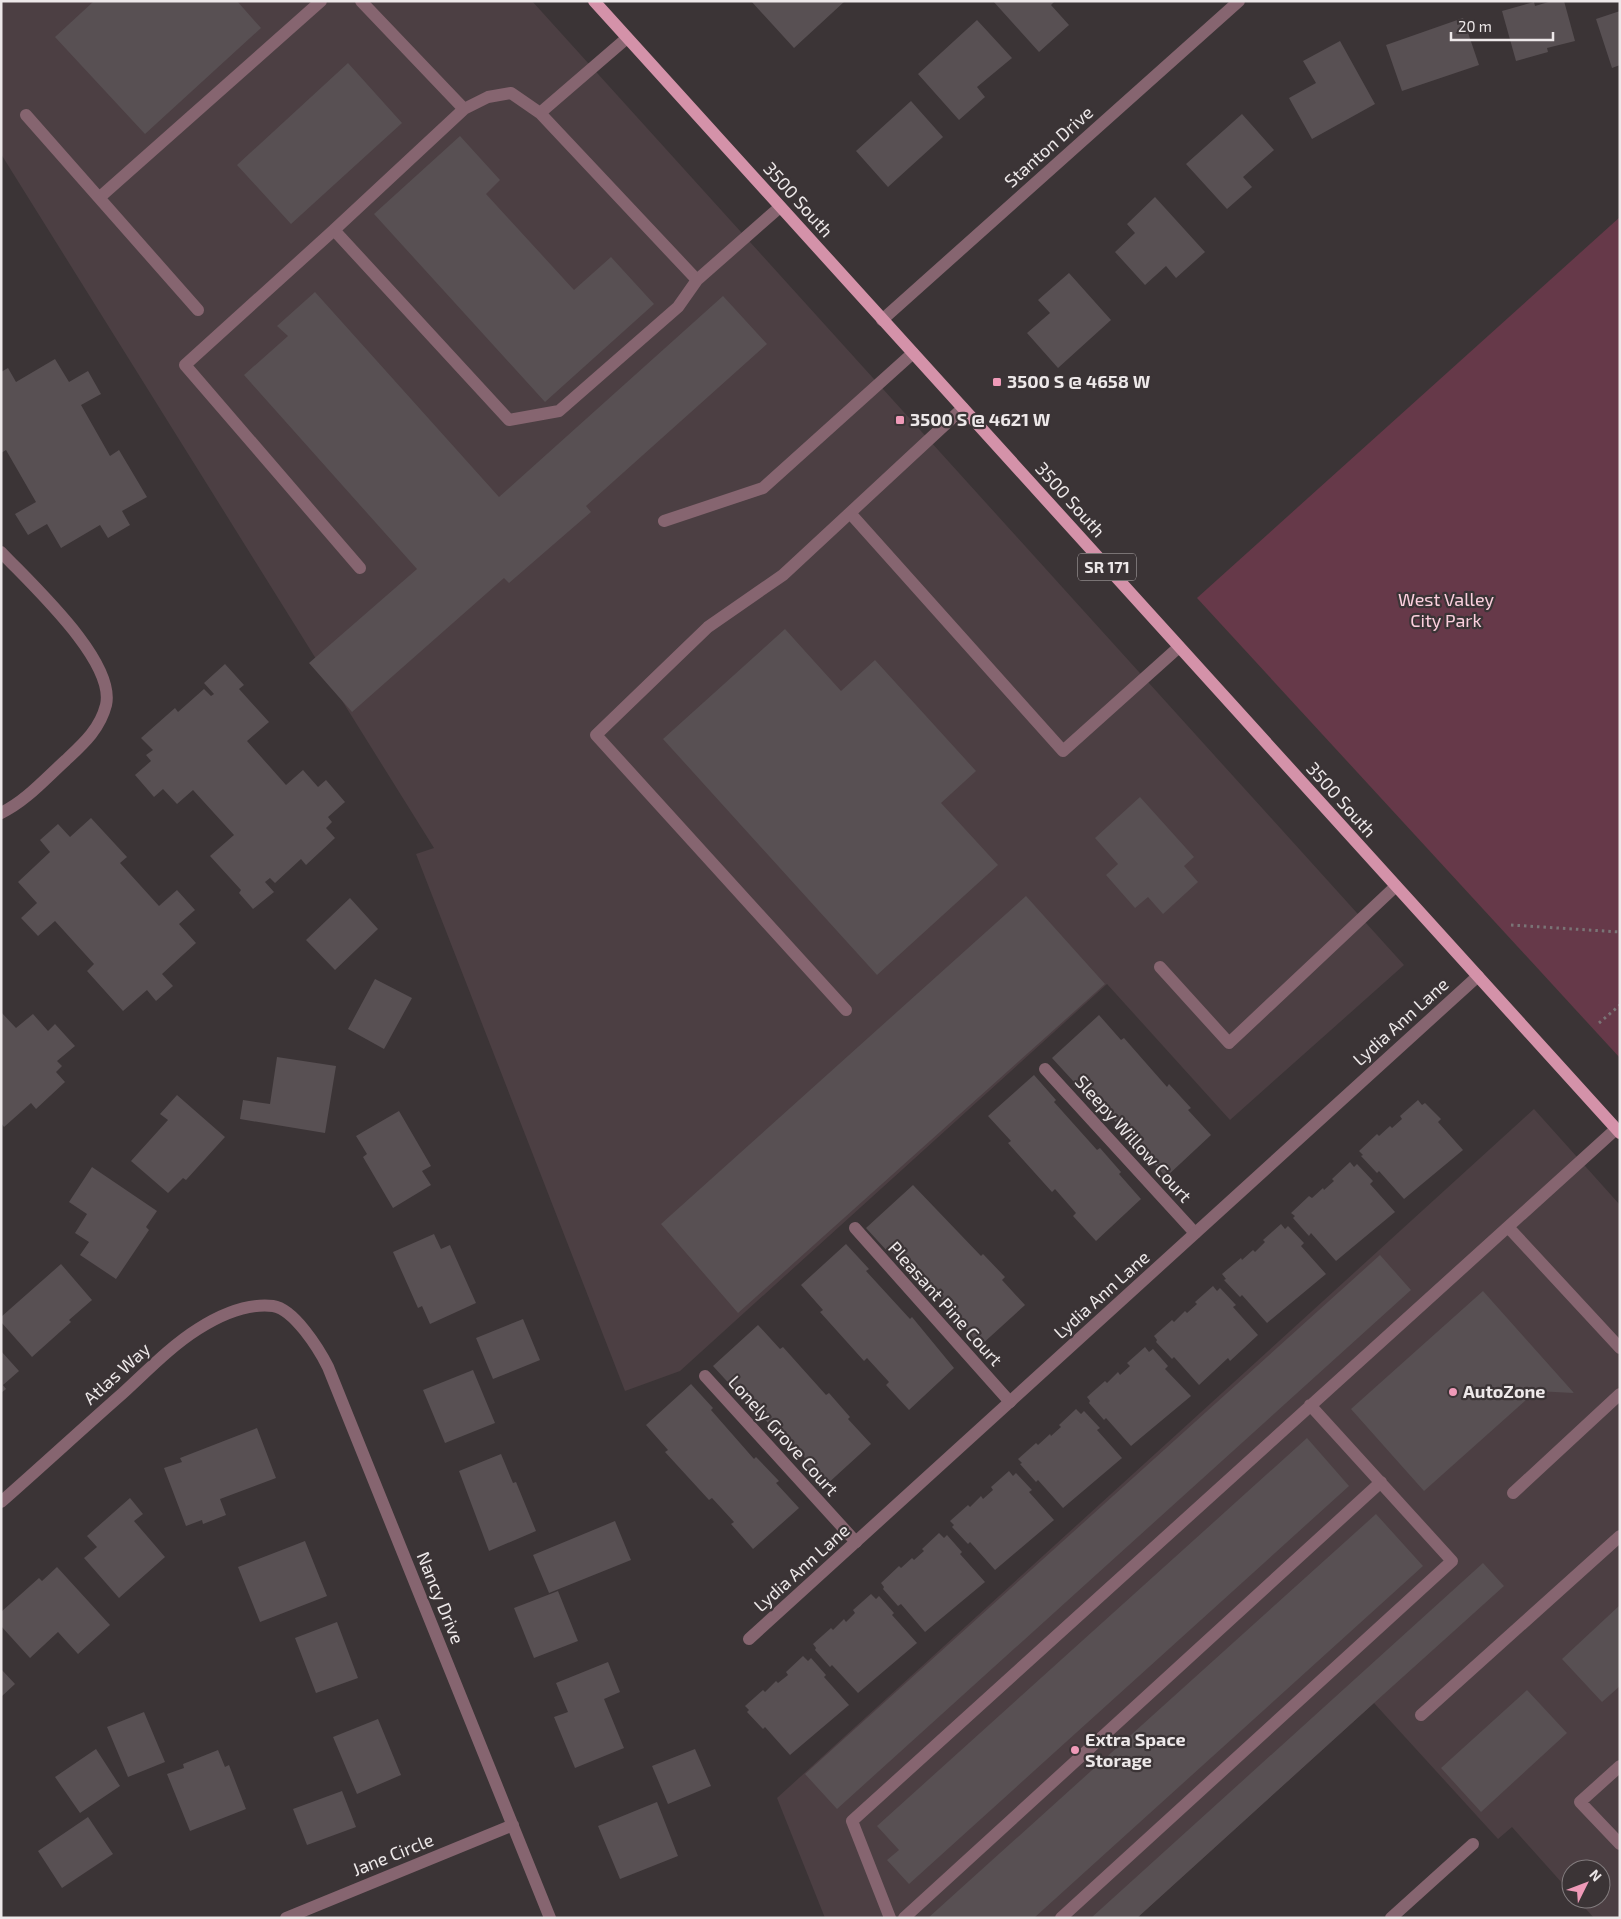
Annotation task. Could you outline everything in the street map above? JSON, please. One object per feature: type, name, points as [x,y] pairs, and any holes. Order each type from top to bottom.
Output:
[{"type":"main road","name":"3500 South","points":[[594,1],[1618,1131]]},
{"type":"street","points":[[100,197],[321,1]]},
{"type":"street","points":[[361,1],[464,108]]},
{"type":"street","name":"Stanton Drive","points":[[882,320],[1239,1]]},
{"type":"street","points":[[540,113],[627,38]]},
{"type":"street","points":[[360,568],[185,365],[334,230],[464,108],[488,97],[511,92],[540,113],[697,280]]},
{"type":"street","points":[[26,115],[198,310]]},
{"type":"street","points":[[334,230],[509,420],[559,411],[678,307],[697,280],[780,207]]},
{"type":"street","points":[[664,521],[764,488],[912,353]]},
{"type":"street","points":[[846,1010],[596,734],[708,627],[783,575],[963,408]]},
{"type":"street","points":[[850,513],[1063,751],[1179,647]]},
{"type":"street","points":[[1,552],[88,648],[104,677],[107,690],[102,717],[89,738],[18,803],[1,813]]},
{"type":"street","points":[[1160,967],[1229,1043],[1396,886]]},
{"type":"street","name":"Lydia Ann Lane","points":[[749,1639],[1478,976]]},
{"type":"street","name":"Sleepy Willow Court","points":[[1045,1069],[1195,1233]]},
{"type":"street","points":[[890,1918],[852,1821],[1508,1227],[1618,1131]]},
{"type":"street","points":[[1508,1227],[1620,1348]]},
{"type":"street","name":"Pleasant Pine Court","points":[[855,1228],[1010,1402]]},
{"type":"street","name":"Atlas Way","points":[[1,1502],[165,1354],[198,1329],[224,1315],[251,1306],[276,1306]]},
{"type":"street","name":"Nancy Drive","points":[[276,1306],[297,1322],[314,1341],[328,1367],[550,1918]]},
{"type":"street","name":"Lonely Grove Court","points":[[705,1376],[856,1542]]},
{"type":"street","points":[[1513,1493],[1620,1394]]},
{"type":"street","points":[[1061,1918],[1452,1561],[1310,1406]]},
{"type":"street","points":[[904,1918],[1381,1482]]},
{"type":"street","points":[[1422,1715],[1620,1536]]},
{"type":"street","points":[[1620,1766],[1580,1802],[1620,1844]]},
{"type":"street","name":"Jane Circle","points":[[286,1918],[513,1825]]},
{"type":"street","points":[[1391,1918],[1473,1844]]},
{"type":"path","points":[[1511,925],[1620,932]]},
{"type":"path","points":[[1599,1023],[1620,1005]]},
{"type":"shaded area","points":[[1,1],[532,1],[1404,965],[1230,1120],[1107,984],[680,1371],[625,1391],[416,854],[434,848],[1,154]]},
{"type":"shaded area","points":[[1534,1109],[1620,1205],[1620,1918],[1594,1918],[1586,1909],[1611,1909],[1611,1859],[1561,1859],[1561,1882],[1512,1827],[1498,1839],[1374,1703],[1137,1918],[825,1918],[777,1798]]},
{"type":"green space","name":"West Valley City Park","points":[[1620,217],[1620,1058],[1197,598]]},
{"type":"building","points":[[94,1],[237,1],[261,28],[145,134],[55,37]]},
{"type":"building","points":[[751,1],[845,1],[794,48]]},
{"type":"building","points":[[993,1],[1055,1],[1051,5],[1069,25],[1039,52]]},
{"type":"building","points":[[1552,1],[1564,1],[1575,41],[1547,48],[1548,52],[1516,61],[1502,11],[1534,2],[1535,6]]},
{"type":"building","points":[[1620,11],[1620,65],[1612,68],[1596,19]]},
{"type":"building","points":[[1463,18],[1479,65],[1402,91],[1386,45]]},
{"type":"building","points":[[977,20],[1012,58],[977,87],[985,97],[959,120],[918,74]]},
{"type":"building","points":[[1340,41],[1375,104],[1312,139],[1289,98],[1316,83],[1303,61]]},
{"type":"building","points":[[348,63],[402,123],[291,224],[237,165]]},
{"type":"building","points":[[911,101],[943,137],[888,187],[856,151]]},
{"type":"building","points":[[1242,114],[1274,150],[1243,177],[1252,187],[1227,209],[1186,164]]},
{"type":"building","points":[[460,136],[500,180],[486,194],[574,290],[611,257],[654,304],[545,402],[374,214]]},
{"type":"building","points":[[1155,197],[1205,252],[1176,278],[1166,266],[1145,285],[1115,252],[1135,233],[1127,224]]},
{"type":"building","points":[[1069,273],[1111,320],[1058,368],[1027,333],[1050,313],[1038,300]]},
{"type":"building","points":[[315,292],[499,497],[723,296],[767,344],[586,506],[591,512],[509,583],[504,578],[352,712],[309,663],[417,569],[244,375],[288,336],[277,326]]},
{"type":"building","points":[[55,359],[69,382],[88,371],[101,394],[81,405],[110,456],[119,450],[147,497],[122,511],[130,525],[108,538],[100,525],[61,548],[47,524],[28,535],[15,514],[36,502],[6,450],[1,453],[1,372],[8,368],[16,382]]},
{"type":"building","points":[[785,629],[841,691],[875,660],[976,771],[941,803],[998,865],[877,975],[663,739]]},
{"type":"building","points":[[225,664],[244,685],[239,689],[269,722],[247,741],[286,785],[303,770],[318,787],[326,780],[345,802],[328,817],[332,822],[326,828],[335,838],[306,865],[301,859],[275,883],[270,878],[265,882],[274,892],[253,909],[239,893],[241,890],[210,856],[234,835],[193,790],[177,804],[163,789],[154,797],[135,775],[151,761],[146,755],[153,750],[141,738],[175,708],[178,712],[204,689],[211,696],[214,694],[204,683]]},
{"type":"building","points":[[1140,797],[1194,857],[1184,866],[1198,882],[1163,914],[1148,897],[1135,908],[1106,875],[1118,864],[1095,838]]},
{"type":"building","points":[[91,818],[127,857],[120,863],[159,906],[177,890],[195,910],[179,924],[196,943],[162,974],[173,986],[156,1001],[147,990],[123,1011],[87,971],[94,964],[55,921],[38,936],[21,918],[37,903],[18,882],[50,852],[40,840],[58,824],[70,837]]},
{"type":"building","points":[[1026,896],[1105,984],[738,1313],[661,1224]]},
{"type":"building","points":[[350,898],[378,929],[335,970],[306,940]]},
{"type":"building","points":[[375,979],[412,998],[384,1049],[348,1029]]},
{"type":"building","points":[[1,1012],[16,1028],[33,1014],[48,1031],[55,1024],[75,1046],[57,1061],[62,1066],[56,1072],[65,1082],[36,1109],[31,1103],[4,1127],[1,1123]]},
{"type":"building","points":[[1099,1015],[1121,1040],[1124,1038],[1167,1087],[1169,1084],[1191,1108],[1188,1110],[1211,1135],[1166,1177],[1143,1152],[1146,1149],[1124,1125],[1121,1128],[1078,1080],[1075,1083],[1052,1058]]},
{"type":"building","points":[[277,1057],[336,1066],[325,1133],[240,1119],[243,1100],[270,1104]]},
{"type":"building","points":[[1034,1075],[1056,1100],[1054,1102],[1097,1150],[1100,1148],[1121,1172],[1119,1174],[1141,1199],[1096,1241],[1073,1216],[1076,1213],[1055,1189],[1052,1192],[1008,1143],[1011,1141],[988,1116]]},
{"type":"building","points":[[177,1095],[225,1137],[186,1180],[183,1178],[168,1193],[131,1161],[168,1120],[160,1114]]},
{"type":"building","points":[[1418,1100],[1422,1105],[1425,1103],[1441,1119],[1438,1122],[1463,1150],[1404,1199],[1379,1171],[1377,1173],[1361,1156],[1363,1155],[1359,1151],[1377,1134],[1379,1136],[1390,1126],[1392,1128],[1402,1119],[1400,1116]]},
{"type":"building","points":[[399,1111],[431,1166],[422,1171],[431,1185],[393,1208],[363,1157],[367,1154],[356,1136]]},
{"type":"building","points":[[1350,1162],[1354,1167],[1357,1164],[1373,1181],[1370,1184],[1395,1212],[1336,1261],[1311,1233],[1309,1236],[1293,1218],[1295,1216],[1291,1213],[1309,1196],[1312,1198],[1323,1188],[1324,1190],[1334,1181],[1332,1179]]},
{"type":"building","points":[[92,1167],[157,1211],[146,1227],[149,1230],[116,1279],[80,1255],[89,1242],[75,1233],[87,1214],[69,1202]]},
{"type":"building","points":[[913,1185],[981,1256],[983,1254],[1005,1277],[1002,1280],[1025,1305],[980,1346],[938,1295],[935,1297],[891,1250],[888,1252],[866,1228]]},
{"type":"building","points":[[1281,1224],[1285,1229],[1288,1226],[1304,1243],[1301,1246],[1326,1274],[1267,1323],[1242,1295],[1240,1297],[1224,1280],[1226,1279],[1222,1274],[1253,1250],[1255,1252],[1265,1242],[1263,1240]]},
{"type":"building","points":[[434,1234],[441,1249],[450,1245],[476,1303],[430,1324],[422,1306],[418,1308],[393,1252]]},
{"type":"building","points":[[846,1244],[869,1269],[866,1271],[910,1319],[912,1317],[954,1368],[909,1410],[886,1385],[889,1382],[867,1358],[864,1361],[820,1312],[823,1310],[801,1285]]},
{"type":"building","points":[[1380,1255],[1411,1290],[837,1809],[805,1774]]},
{"type":"building","points":[[61,1264],[92,1300],[32,1357],[1,1322],[1,1317]]},
{"type":"building","points":[[1213,1286],[1217,1291],[1220,1288],[1236,1305],[1233,1307],[1258,1335],[1230,1361],[1228,1358],[1199,1385],[1174,1357],[1172,1359],[1156,1342],[1157,1340],[1154,1336],[1172,1320],[1174,1322],[1185,1311],[1187,1313],[1197,1304],[1195,1302]]},
{"type":"building","name":"AutoZone","points":[[1483,1291],[1574,1393],[1536,1391],[1424,1491],[1351,1409]]},
{"type":"building","points":[[523,1319],[540,1360],[493,1379],[476,1338]]},
{"type":"building","points":[[758,1325],[780,1349],[783,1347],[826,1395],[829,1393],[850,1417],[848,1419],[871,1444],[825,1486],[802,1461],[805,1458],[784,1434],[781,1437],[713,1366]]},
{"type":"building","points":[[1145,1347],[1149,1352],[1153,1349],[1168,1366],[1165,1369],[1191,1396],[1131,1446],[1106,1418],[1104,1420],[1089,1403],[1090,1401],[1087,1397],[1105,1381],[1107,1383],[1118,1372],[1120,1375],[1130,1366],[1127,1363]]},
{"type":"building","points":[[1,1351],[19,1371],[3,1385],[6,1389],[1,1393]]},
{"type":"building","points":[[473,1370],[495,1423],[445,1443],[423,1390]]},
{"type":"building","points":[[691,1384],[754,1459],[756,1457],[779,1481],[776,1483],[799,1508],[753,1549],[731,1524],[734,1522],[712,1498],[709,1500],[665,1452],[668,1450],[646,1425]]},
{"type":"building","points":[[1076,1409],[1081,1414],[1084,1411],[1100,1428],[1097,1430],[1122,1458],[1063,1508],[1038,1480],[1036,1482],[1020,1464],[1022,1463],[1018,1459],[1036,1443],[1038,1445],[1050,1434],[1051,1436],[1061,1427],[1059,1425]]},
{"type":"building","points":[[257,1428],[276,1478],[220,1499],[226,1515],[203,1524],[202,1520],[186,1526],[164,1468],[182,1462],[180,1458]]},
{"type":"building","points":[[1307,1438],[1349,1486],[909,1884],[887,1860],[899,1850],[877,1826]]},
{"type":"building","points":[[501,1454],[513,1483],[516,1482],[536,1531],[489,1551],[459,1471]]},
{"type":"building","points":[[1009,1471],[1013,1476],[1016,1473],[1032,1490],[1029,1492],[1054,1520],[995,1570],[970,1542],[968,1544],[952,1527],[954,1525],[950,1521],[968,1505],[970,1507],[981,1496],[983,1499],[993,1490],[991,1487]]},
{"type":"building","points":[[130,1498],[143,1514],[134,1521],[165,1557],[119,1598],[84,1558],[97,1547],[87,1536]]},
{"type":"building","points":[[1376,1514],[1423,1566],[1034,1918],[928,1918]]},
{"type":"building","points":[[615,1521],[631,1560],[549,1593],[533,1555]]},
{"type":"building","points":[[939,1533],[944,1538],[947,1535],[962,1552],[960,1554],[985,1582],[925,1632],[901,1604],[898,1606],[883,1589],[884,1587],[881,1583],[899,1566],[901,1568],[912,1558],[914,1560],[924,1551],[922,1549]]},
{"type":"building","points":[[305,1541],[327,1596],[260,1622],[238,1567]]},
{"type":"building","points":[[1483,1563],[1504,1586],[1137,1918],[1091,1918]]},
{"type":"building","points":[[57,1567],[110,1625],[78,1654],[58,1632],[30,1658],[1,1626],[1,1612],[39,1578],[42,1581]]},
{"type":"building","points":[[558,1591],[578,1641],[534,1658],[514,1608]]},
{"type":"building","points":[[871,1594],[876,1599],[879,1596],[894,1613],[892,1615],[917,1643],[858,1693],[832,1665],[830,1667],[815,1650],[816,1648],[813,1644],[831,1628],[833,1630],[844,1619],[846,1622],[855,1613],[853,1610]]},
{"type":"building","points":[[1620,1605],[1620,1686],[1602,1702],[1562,1659]]},
{"type":"building","points":[[337,1622],[358,1678],[316,1693],[295,1638]]},
{"type":"building","points":[[803,1656],[808,1661],[811,1658],[826,1675],[824,1677],[849,1705],[790,1755],[765,1727],[763,1729],[747,1712],[749,1710],[745,1706],[763,1690],[765,1692],[776,1681],[778,1683],[788,1675],[786,1672]]},
{"type":"building","points":[[608,1662],[620,1692],[604,1699],[624,1748],[575,1768],[554,1717],[568,1712],[556,1683]]},
{"type":"building","points":[[1,1669],[15,1684],[1,1697]]},
{"type":"building","points":[[1527,1690],[1567,1733],[1481,1812],[1441,1768]]},
{"type":"building","points":[[144,1712],[165,1762],[128,1777],[107,1727]]},
{"type":"building","points":[[378,1719],[401,1775],[357,1794],[333,1737]]},
{"type":"building","points":[[96,1749],[120,1786],[80,1813],[55,1777]]},
{"type":"building","points":[[695,1749],[711,1786],[668,1804],[652,1766]]},
{"type":"building","points":[[218,1750],[225,1767],[229,1765],[246,1809],[190,1831],[167,1774],[184,1768],[183,1764]]},
{"type":"building","points":[[342,1791],[356,1827],[307,1845],[293,1809]]},
{"type":"building","points":[[657,1802],[678,1856],[620,1879],[598,1826]]},
{"type":"building","points":[[88,1817],[113,1854],[62,1888],[38,1851]]},
{"type":"place","name":"3500 S @ 4658 W","points":[[997,382]]},
{"type":"place","name":"3500 S @ 4621 W","points":[[900,420]]},
{"type":"place","name":"AutoZone","points":[[1453,1392]]},
{"type":"place","name":"Extra Space Storage","points":[[1075,1750]]}]
